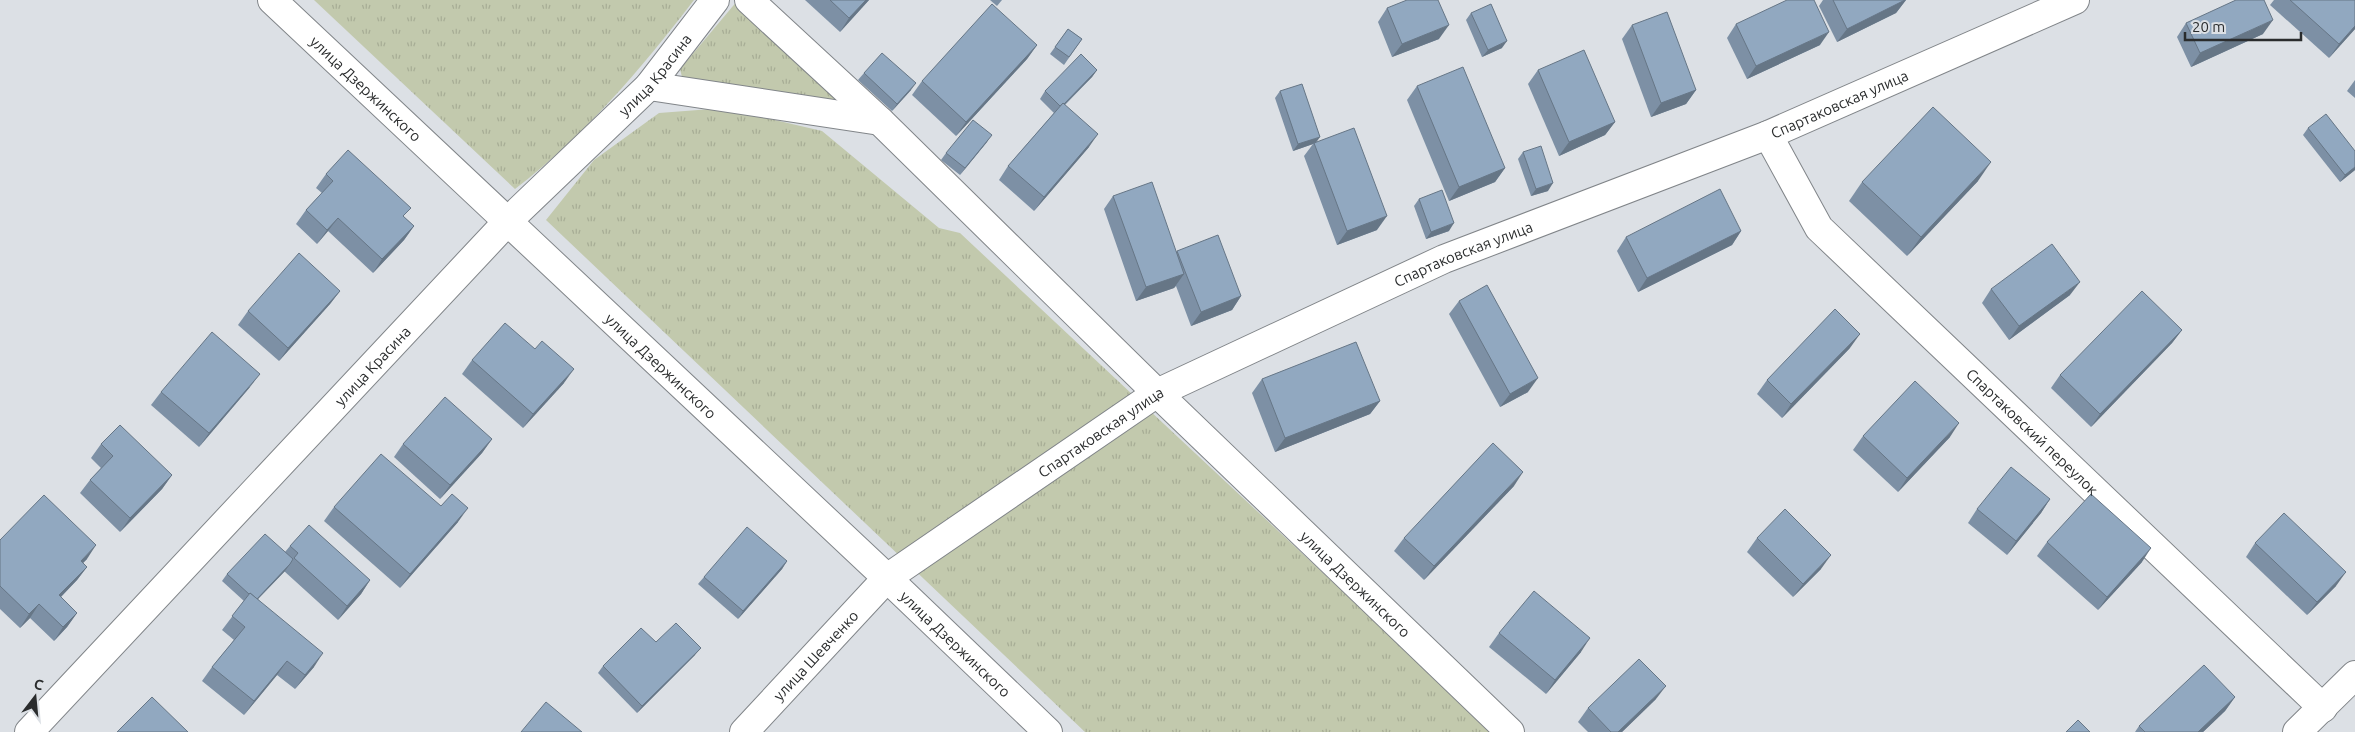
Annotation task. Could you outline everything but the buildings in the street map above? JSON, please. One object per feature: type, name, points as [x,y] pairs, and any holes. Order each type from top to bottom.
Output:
[{"type":"street","name":"улица Дзержинского","points":[[272,0],[887,578],[1048,732]]},
{"type":"street","name":"улица Красина","points":[[29,732],[508,222],[649,86],[715,0]]},
{"type":"street","name":"улица Дзержинского","points":[[748,0],[880,121],[1157,393],[1510,732]]},
{"type":"street","name":"Спартаковская улица","points":[[887,578],[1157,393],[1444,260],[1768,134],[2075,0]]},
{"type":"street","points":[[649,86],[880,121]]},
{"type":"street","name":"Спартаковский переулок","points":[[1768,134],[1819,228],[2323,708]]},
{"type":"street","name":"улица Шевченко","points":[[744,732],[887,578]]},
{"type":"street","points":[[2297,732],[2355,675]]},
{"type":"green space","points":[[314,0],[694,0],[632,76],[588,124],[565,147],[515,189]]},
{"type":"green space","points":[[738,0],[850,102],[683,81],[680,69]]},
{"type":"green space","points":[[724,108],[822,131],[939,228],[960,233],[1493,732],[1085,732],[546,220],[594,160],[659,113]]}]
